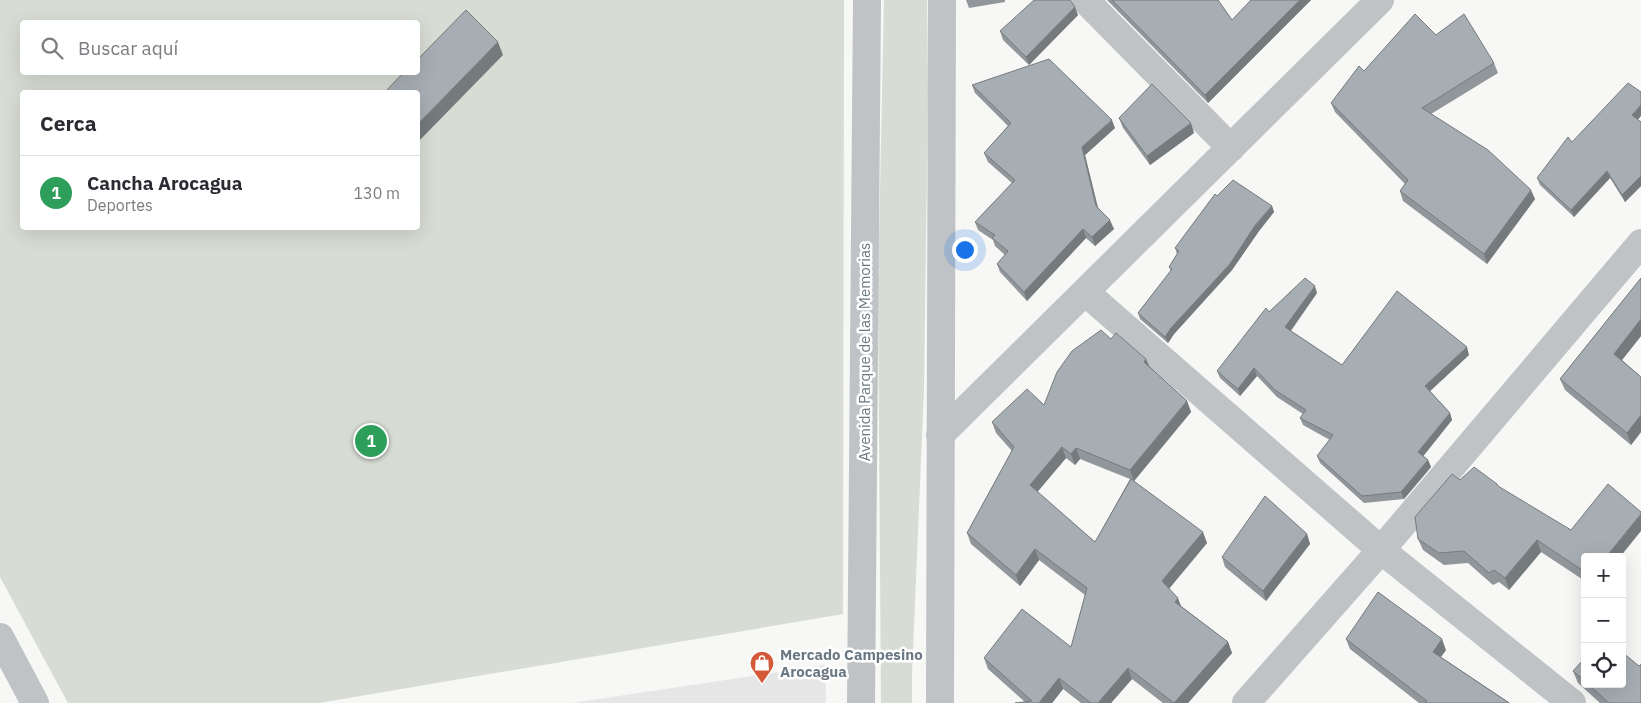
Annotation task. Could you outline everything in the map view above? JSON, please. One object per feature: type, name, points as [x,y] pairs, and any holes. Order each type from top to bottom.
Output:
[{"type":"street","name":"Avenida Parque de las Memorias","points":[[861,703],[867,0]]},
{"type":"street","points":[[940,703],[942,0]]},
{"type":"street","points":[[1084,0],[1231,148]]},
{"type":"street","points":[[940,436],[1380,0]]},
{"type":"street","points":[[1246,703],[1381,550],[1641,243]]},
{"type":"street","points":[[1085,292],[1381,550],[1572,703]]},
{"type":"street","points":[[0,637],[35,703]]},
{"type":"shaded area","points":[[0,0],[844,0],[843,614],[319,703],[68,703],[0,577]]},
{"type":"shaded area","points":[[884,0],[927,0],[928,91],[924,389],[912,703],[881,703],[878,287]]},
{"type":"shaded area","name":"Mercado Campesino Arocagua","points":[[825,665],[826,703],[572,703]]},
{"type":"building","points":[[1034,0],[1070,0],[1075,7],[1026,57],[1000,31]]},
{"type":"building","points":[[1112,0],[1218,0],[1232,20],[1251,0],[1300,0],[1205,95]]},
{"type":"building","points":[[466,10],[498,42],[420,122],[420,90],[387,90],[401,75],[420,75],[420,57]]},
{"type":"building","points":[[1415,14],[1436,35],[1464,14],[1494,63],[1422,108],[1488,150],[1531,190],[1484,254],[1400,191],[1408,180],[1331,103],[1359,66],[1364,71]]},
{"type":"building","points":[[1049,59],[1112,120],[1082,147],[1096,206],[1110,220],[1092,237],[1083,229],[1024,292],[997,264],[1008,251],[992,238],[995,235],[975,222],[1015,180],[984,153],[1011,123],[972,85]]},
{"type":"building","points":[[1628,83],[1641,92],[1641,105],[1632,115],[1641,122],[1641,176],[1622,195],[1607,171],[1571,210],[1537,178],[1568,137],[1572,142]]},
{"type":"building","points":[[1152,84],[1191,123],[1147,156],[1119,118]]},
{"type":"building","points":[[1233,180],[1272,206],[1256,224],[1230,264],[1171,328],[1165,337],[1138,313],[1172,269],[1169,267],[1179,251],[1175,248],[1215,194],[1217,196]]},
{"type":"building","points":[[1305,278],[1315,286],[1285,327],[1342,365],[1397,291],[1467,347],[1425,386],[1450,413],[1418,452],[1428,460],[1401,492],[1362,496],[1317,456],[1333,435],[1300,418],[1306,410],[1275,390],[1254,368],[1238,389],[1217,371],[1266,308],[1269,312]]},
{"type":"building","points":[[1641,278],[1641,319],[1614,354],[1641,377],[1641,415],[1627,433],[1560,379]]},
{"type":"building","points":[[1101,330],[1111,339],[1116,333],[1146,359],[1144,362],[1187,401],[1130,470],[1076,448],[1071,454],[1062,447],[1030,485],[1095,542],[1131,479],[1203,532],[1162,581],[1178,598],[1175,602],[1228,642],[1174,703],[1128,668],[1098,703],[1091,703],[1059,678],[1039,703],[1015,703],[1032,701],[984,658],[1022,609],[1071,647],[1087,588],[1035,549],[1016,575],[967,533],[1014,447],[992,422],[1027,389],[1044,405],[1057,372],[1072,351]]},
{"type":"building","points":[[1474,467],[1498,486],[1571,530],[1608,484],[1641,514],[1609,553],[1581,553],[1581,569],[1537,540],[1505,578],[1494,570],[1489,573],[1464,551],[1439,553],[1418,539],[1415,517],[1452,474],[1460,480]]},
{"type":"building","points":[[1265,496],[1307,534],[1263,591],[1222,557]]},
{"type":"building","points":[[1378,592],[1442,639],[1433,652],[1509,703],[1425,703],[1427,701],[1346,639]]},
{"type":"building","points":[[1626,655],[1639,666],[1641,664],[1641,703],[1609,703],[1592,688],[1626,688]]},
{"type":"building","points":[[1581,662],[1581,678],[1573,671]]},
{"type":"place","name":"Cancha Arocagua","points":[[371,441]]},
{"type":"place","name":"Mercado Campesino Arocagua","points":[[762,684]]}]
